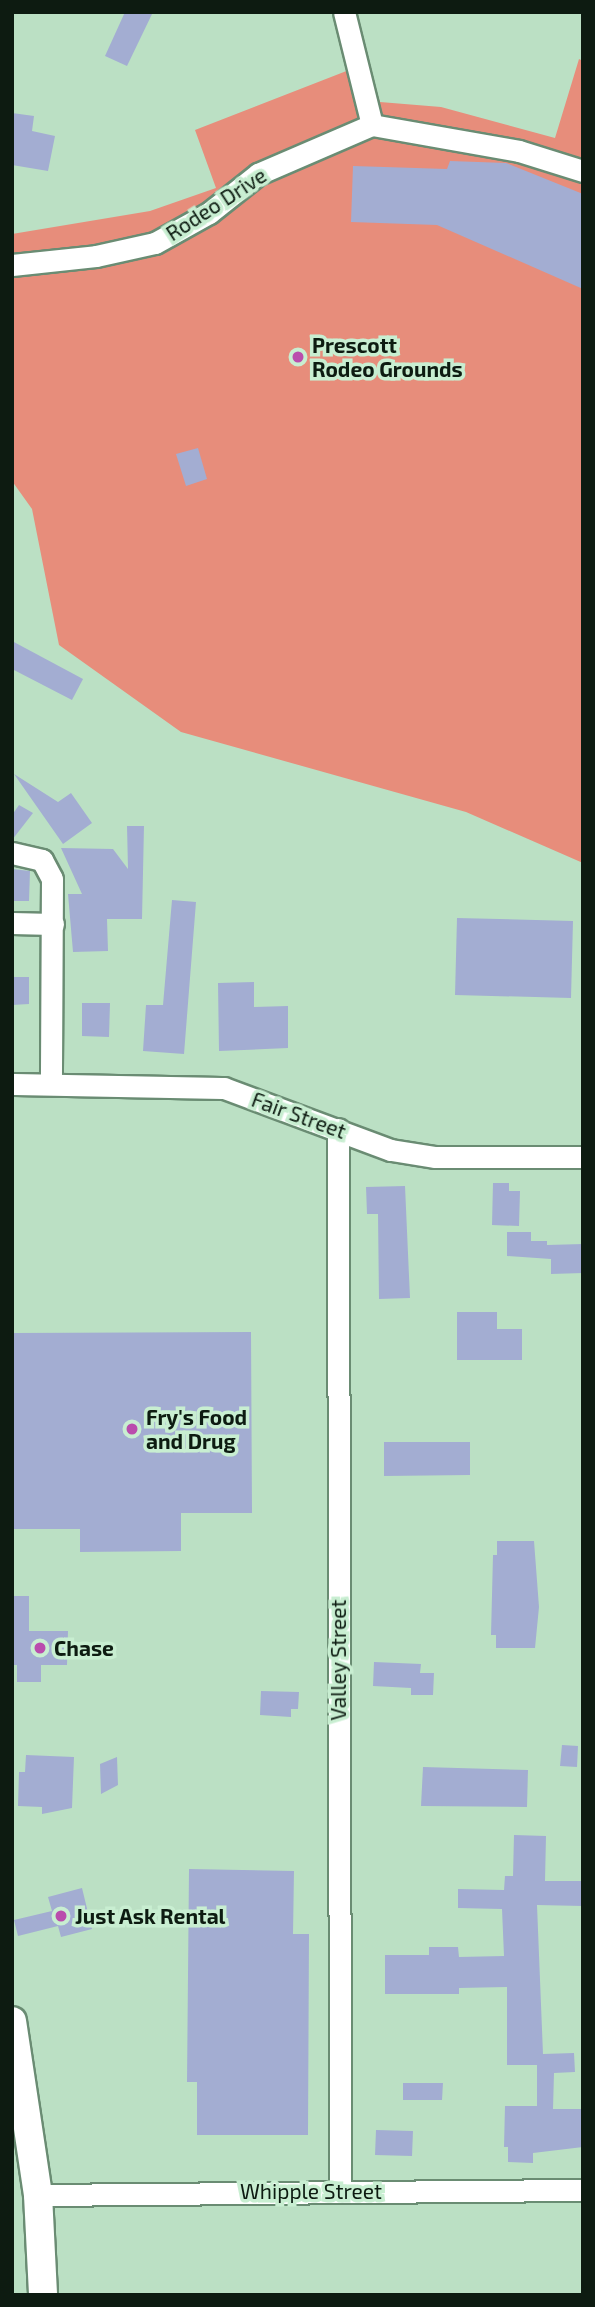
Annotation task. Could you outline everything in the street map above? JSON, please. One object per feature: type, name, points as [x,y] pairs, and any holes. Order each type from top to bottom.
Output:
[{"type":"main road","points":[[12,2021],[38,2194],[42,2291]]},
{"type":"street","points":[[344,12],[372,125],[519,151],[583,171]]},
{"type":"street","name":"Rodeo Drive","points":[[12,265],[96,256],[155,243],[209,213],[258,174],[372,125]]},
{"type":"street","points":[[12,853],[42,860],[52,879],[51,1083]]},
{"type":"street","points":[[12,923],[53,923]]},
{"type":"street","name":"Fair Street","points":[[12,1084],[224,1088],[391,1150],[435,1157],[583,1157]]},
{"type":"street","name":"Valley Street","points":[[338,1129],[340,2191]]},
{"type":"street","name":"Whipple Street","points":[[38,2194],[583,2190]]},
{"type":"shaded area","name":"Prescott Rodeo Grounds","points":[[579,59],[583,61],[583,863],[466,812],[181,732],[59,645],[32,509],[12,481],[12,234],[150,211],[216,188],[195,130],[367,63],[380,102],[441,107],[555,138]]},
{"type":"building","points":[[125,12],[153,12],[127,66],[105,56]]},
{"type":"building","points":[[12,113],[34,116],[32,131],[55,136],[48,171],[12,165]]},
{"type":"building","points":[[450,161],[506,163],[583,194],[583,289],[437,225],[351,222],[353,166],[447,169]]},
{"type":"building","points":[[198,448],[207,479],[186,486],[176,454]]},
{"type":"building","points":[[12,641],[83,679],[72,700],[12,669]]},
{"type":"building","points":[[14,774],[58,802],[71,793],[92,823],[63,844]]},
{"type":"building","points":[[19,805],[33,813],[12,840],[12,815]]},
{"type":"building","points":[[127,826],[144,826],[142,919],[107,919],[108,951],[73,952],[68,894],[82,894],[61,848],[113,849],[128,869]]},
{"type":"building","points":[[12,869],[30,871],[29,901],[12,901]]},
{"type":"building","points":[[172,900],[196,902],[184,1054],[143,1051],[146,1005],[163,1005]]},
{"type":"building","points":[[457,918],[573,921],[571,998],[455,995]]},
{"type":"building","points":[[12,977],[29,977],[29,1004],[12,1005]]},
{"type":"building","points":[[254,982],[254,1007],[288,1006],[288,1048],[219,1051],[218,983]]},
{"type":"building","points":[[82,1003],[110,1003],[109,1037],[82,1036]]},
{"type":"building","points":[[493,1183],[509,1183],[509,1191],[520,1191],[519,1226],[492,1225]]},
{"type":"building","points":[[405,1186],[410,1298],[379,1299],[378,1214],[367,1214],[366,1187]]},
{"type":"building","points":[[507,1232],[531,1232],[531,1241],[547,1241],[547,1245],[583,1244],[583,1273],[551,1274],[551,1259],[507,1256]]},
{"type":"building","points":[[457,1312],[497,1312],[497,1329],[522,1329],[522,1360],[457,1360]]},
{"type":"building","name":"Fry's Food and Drug","points":[[251,1332],[252,1513],[181,1513],[181,1551],[80,1552],[80,1529],[12,1529],[12,1333]]},
{"type":"building","points":[[384,1442],[470,1442],[470,1475],[384,1476]]},
{"type":"building","points":[[497,1541],[534,1541],[539,1607],[535,1648],[496,1648],[496,1635],[491,1635],[493,1555],[497,1555]]},
{"type":"building","name":"Chase","points":[[12,1596],[29,1596],[29,1631],[68,1631],[67,1665],[41,1665],[41,1682],[17,1682],[17,1665],[12,1665]]},
{"type":"building","points":[[374,1662],[421,1664],[420,1673],[434,1673],[433,1695],[411,1695],[411,1688],[373,1686]]},
{"type":"building","points":[[261,1691],[299,1692],[298,1709],[291,1709],[291,1717],[260,1715]]},
{"type":"building","points":[[562,1745],[578,1746],[577,1767],[560,1766]]},
{"type":"building","points":[[26,1755],[74,1757],[72,1808],[42,1814],[42,1807],[18,1806],[19,1772],[25,1772]]},
{"type":"building","points":[[117,1757],[118,1785],[101,1794],[100,1764]]},
{"type":"building","points":[[423,1767],[528,1770],[527,1807],[421,1806]]},
{"type":"building","points":[[514,1835],[546,1836],[545,1881],[583,1881],[583,1906],[537,1905],[543,2054],[574,2053],[575,2072],[554,2073],[553,2109],[583,2109],[583,2147],[533,2153],[533,2163],[508,2162],[508,2147],[504,2147],[505,2106],[537,2106],[537,2065],[507,2065],[507,1987],[459,1988],[459,1994],[385,1994],[385,1955],[429,1955],[429,1947],[458,1947],[459,1957],[504,1956],[502,1909],[458,1908],[458,1889],[504,1890],[505,1876],[513,1876]]},
{"type":"building","points":[[189,1869],[294,1871],[293,1934],[309,1934],[308,2135],[197,2135],[197,2082],[187,2082]]},
{"type":"building","name":"Just Ask Rental","points":[[82,1888],[92,1929],[61,1937],[58,1926],[18,1936],[14,1920],[52,1911],[48,1897]]},
{"type":"building","points":[[403,2083],[443,2083],[442,2100],[403,2100]]},
{"type":"building","points":[[376,2130],[413,2131],[412,2156],[375,2155]]},
{"type":"place","name":"Prescott Rodeo Grounds","points":[[298,357]]},
{"type":"place","name":"Fry's Food and Drug","points":[[132,1429]]},
{"type":"place","name":"Chase","points":[[40,1648]]},
{"type":"place","name":"Just Ask Rental","points":[[61,1916]]}]
